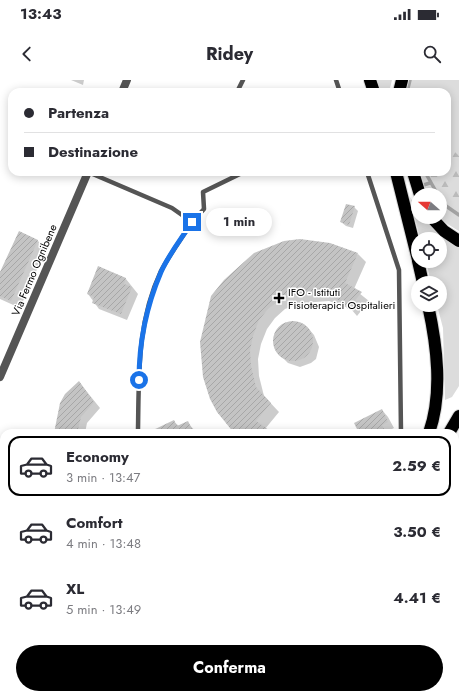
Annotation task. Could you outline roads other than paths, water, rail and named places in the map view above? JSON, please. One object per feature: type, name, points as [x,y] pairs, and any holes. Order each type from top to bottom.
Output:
[{"type":"highway","points":[[397,176],[411,232]]},
{"type":"highway","points":[[414,176],[418,188]]},
{"type":"highway","points":[[438,224],[444,231],[459,241]]},
{"type":"highway","points":[[429,312],[435,344],[437,372],[435,406],[430,429]]},
{"type":"highway","points":[[451,429],[459,416]]},
{"type":"street","name":"Via Fermo Ognibene","points":[[0,377],[86,176]]},
{"type":"lane","points":[[97,176],[172,208],[192,222]]},
{"type":"lane","points":[[138,429],[139,356],[145,318],[162,271],[192,222],[204,209],[203,192],[236,176]]},
{"type":"lane","points":[[368,176],[399,270],[401,429]]},
{"type":"waterway","points":[[408,88],[410,80]]},
{"type":"waterway","points":[[427,176],[434,188]]},
{"type":"waterway","points":[[420,186],[430,183]]},
{"type":"waterway","points":[[447,207],[459,215]]},
{"type":"place","name":"IFO - Istituti Fisioterapici Ospitalieri","points":[[279,298]]}]
